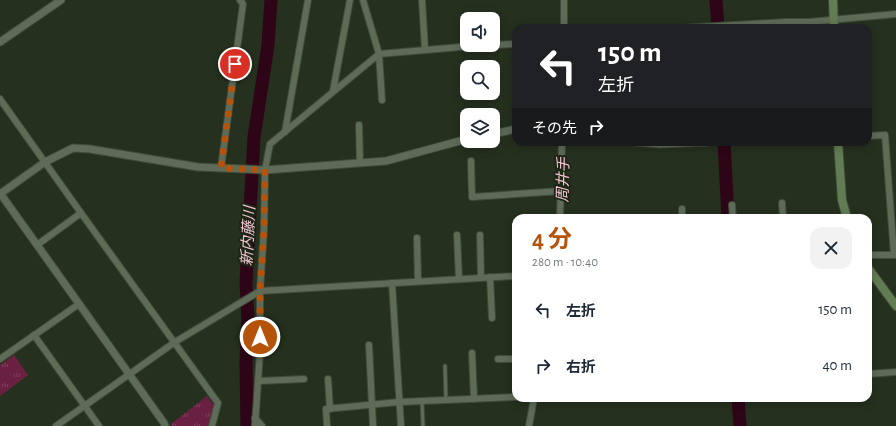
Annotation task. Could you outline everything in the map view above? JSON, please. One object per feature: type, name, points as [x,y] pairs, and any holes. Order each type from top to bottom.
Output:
[{"type":"main road","points":[[833,0],[834,24]]},
{"type":"main road","points":[[838,146],[842,200],[846,214]]},
{"type":"main road","points":[[872,273],[896,306]]},
{"type":"street","points":[[0,42],[61,0]]},
{"type":"street","points":[[221,168],[243,4],[240,0]]},
{"type":"street","points":[[285,132],[308,0]]},
{"type":"street","points":[[334,91],[350,0]]},
{"type":"street","points":[[362,0],[379,54],[382,100]]},
{"type":"street","points":[[422,0],[425,50]]},
{"type":"street","points":[[564,0],[564,24]]},
{"type":"street","points":[[752,24],[809,22],[834,24],[896,14]]},
{"type":"street","points":[[255,426],[260,352],[260,291],[264,229],[265,170],[270,144],[379,54],[512,44]]},
{"type":"street","points":[[0,99],[218,403],[212,426]]},
{"type":"street","points":[[359,126],[360,163]]},
{"type":"street","points":[[500,132],[512,130]]},
{"type":"street","points":[[872,136],[885,135],[895,255],[872,255]]},
{"type":"street","points":[[165,426],[0,194],[45,162],[72,148],[90,149],[198,167],[265,170],[386,161],[460,141]]},
{"type":"street","points":[[560,214],[562,146]]},
{"type":"street","points":[[471,161],[472,197],[561,191]]},
{"type":"street","points":[[782,203],[782,214]]},
{"type":"street","points":[[732,205],[732,214]]},
{"type":"street","points":[[682,209],[682,214]]},
{"type":"street","points":[[37,245],[81,213]]},
{"type":"street","points":[[457,235],[459,279]]},
{"type":"street","points":[[480,235],[481,278]]},
{"type":"street","points":[[417,238],[418,281]]},
{"type":"street","points":[[56,426],[175,342],[260,291],[512,276]]},
{"type":"street","points":[[490,277],[492,318]]},
{"type":"street","points":[[392,283],[401,426]]},
{"type":"street","points":[[0,359],[79,304]]},
{"type":"street","points":[[34,335],[99,426]]},
{"type":"street","points":[[369,345],[374,426]]},
{"type":"street","points":[[472,353],[474,399]]},
{"type":"street","points":[[498,359],[512,359]]},
{"type":"street","points":[[872,374],[896,372]]},
{"type":"street","points":[[258,381],[304,379]]},
{"type":"street","points":[[328,379],[330,409]]},
{"type":"street","points":[[327,426],[326,409],[399,402],[512,397]]},
{"type":"street","points":[[529,426],[533,402]]},
{"type":"street","points":[[255,418],[262,426]]},
{"type":"lane","points":[[444,366],[446,400]]},
{"type":"lane","points":[[422,401],[423,426]]},
{"type":"green space","points":[[14,355],[28,375],[0,396],[0,365]]},
{"type":"green space","points":[[207,396],[214,406],[209,426],[172,426],[171,424]]},
{"type":"waterway","name":"新内藤川","points":[[247,426],[246,362],[248,320],[246,283],[254,137],[268,45],[271,0]]},
{"type":"waterway","points":[[716,0],[718,24]]},
{"type":"waterway","points":[[724,146],[728,214]]},
{"type":"waterway","points":[[738,402],[740,426]]},
{"type":"route","points":[[235,64],[221,168],[265,170],[264,229],[260,291],[260,337]]},
{"type":"water label","name":"周井手","points":[[563,180]]}]
